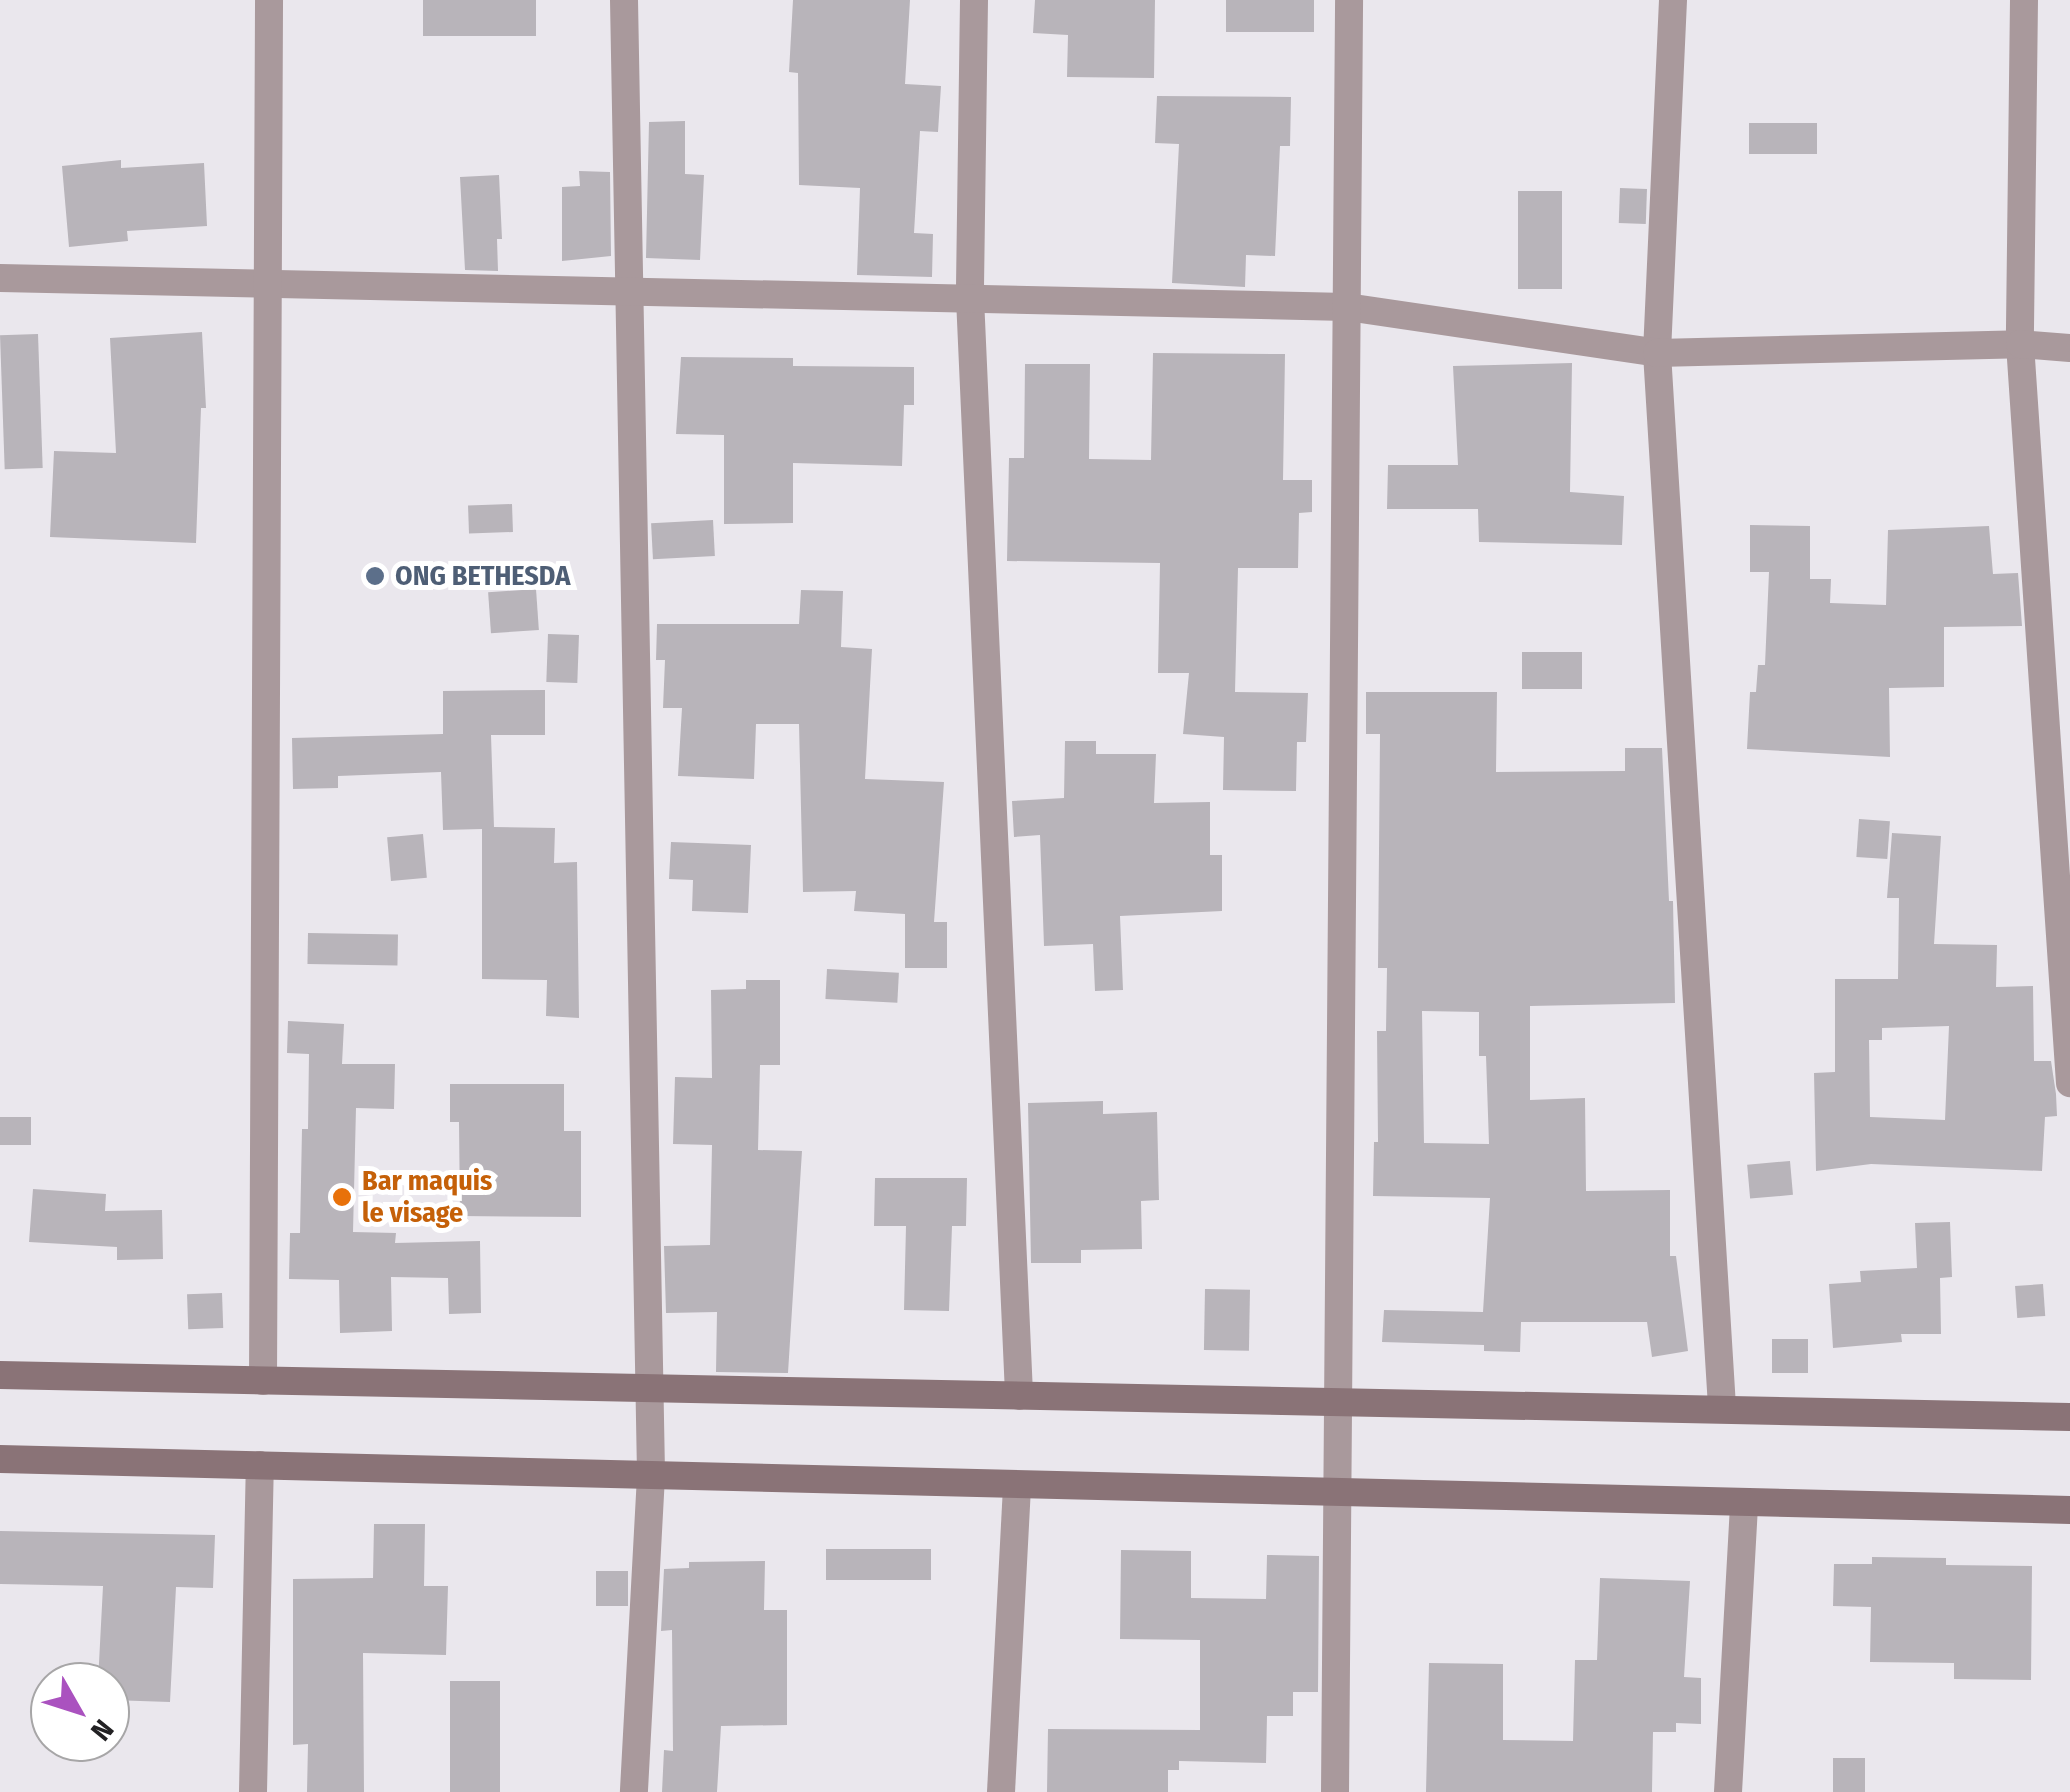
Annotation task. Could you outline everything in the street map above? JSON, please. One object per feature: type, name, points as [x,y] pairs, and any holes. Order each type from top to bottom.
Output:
[{"type":"main road","points":[[0,1376],[1722,1407],[2070,1417]]},
{"type":"main road","points":[[0,1459],[2070,1510]]},
{"type":"street","points":[[263,1380],[269,0]]},
{"type":"street","points":[[624,0],[626,291],[651,1476],[634,1792]]},
{"type":"street","points":[[974,0],[970,298],[1018,1396]]},
{"type":"street","points":[[1335,1792],[1349,0]]},
{"type":"street","points":[[1673,0],[1656,353],[1722,1407]]},
{"type":"street","points":[[2024,0],[2020,344],[2070,1084]]},
{"type":"street","points":[[0,278],[1347,306],[1656,353],[2020,344],[2070,348]]},
{"type":"street","points":[[253,1792],[260,1465]]},
{"type":"street","points":[[1000,1792],[1017,1484]]},
{"type":"street","points":[[1728,1792],[1744,1502]]},
{"type":"building","points":[[423,0],[536,0],[536,36],[423,36]]},
{"type":"building","points":[[793,0],[910,0],[905,84],[941,86],[938,132],[920,131],[914,233],[933,234],[932,277],[857,275],[860,188],[799,185],[798,73],[789,72]]},
{"type":"building","points":[[1035,0],[1155,0],[1154,78],[1067,77],[1068,35],[1033,33]]},
{"type":"building","points":[[1226,0],[1314,0],[1314,32],[1226,32]]},
{"type":"building","points":[[1157,96],[1291,97],[1290,146],[1280,146],[1275,256],[1246,255],[1245,287],[1172,283],[1179,144],[1155,143]]},
{"type":"building","points":[[685,121],[685,174],[704,175],[700,260],[646,258],[649,122]]},
{"type":"building","points":[[1749,123],[1817,123],[1817,154],[1749,154]]},
{"type":"building","points":[[121,160],[121,168],[204,163],[207,226],[127,231],[128,241],[69,247],[62,166]]},
{"type":"building","points":[[579,171],[610,172],[611,256],[562,261],[562,187],[580,186]]},
{"type":"building","points":[[499,175],[502,239],[497,239],[498,271],[465,270],[460,177]]},
{"type":"building","points":[[1620,188],[1647,189],[1646,224],[1619,223]]},
{"type":"building","points":[[1518,191],[1562,191],[1562,289],[1518,289]]},
{"type":"building","points":[[202,332],[206,408],[201,408],[196,543],[50,537],[54,451],[116,453],[110,338]]},
{"type":"building","points":[[38,334],[43,468],[5,469],[0,335]]},
{"type":"building","points":[[1153,353],[1285,354],[1283,480],[1312,480],[1312,512],[1299,513],[1298,568],[1238,568],[1235,692],[1308,693],[1306,742],[1297,742],[1296,791],[1223,790],[1224,737],[1183,734],[1189,673],[1158,673],[1160,563],[1007,561],[1009,458],[1024,458],[1025,364],[1090,364],[1089,459],[1151,460]]},
{"type":"building","points":[[681,357],[793,358],[793,366],[914,367],[914,405],[904,405],[902,466],[793,463],[793,523],[724,524],[724,435],[676,434]]},
{"type":"building","points":[[1572,363],[1570,492],[1624,496],[1622,545],[1479,542],[1478,509],[1387,509],[1388,465],[1458,465],[1453,366]]},
{"type":"building","points":[[512,504],[513,532],[469,534],[468,506]]},
{"type":"building","points":[[713,520],[715,556],[653,559],[651,523]]},
{"type":"building","points":[[1750,525],[1810,526],[1810,579],[1831,579],[1830,603],[1886,605],[1888,530],[1989,526],[1993,574],[2018,573],[2022,626],[1944,627],[1944,687],[1889,688],[1890,757],[1747,749],[1750,692],[1756,692],[1758,665],[1765,665],[1769,572],[1750,572]]},
{"type":"building","points":[[536,589],[539,630],[491,633],[488,592]]},
{"type":"building","points":[[801,590],[843,591],[841,647],[872,649],[865,779],[944,782],[934,922],[947,922],[947,968],[905,968],[905,914],[854,911],[856,891],[803,892],[799,724],[756,724],[754,779],[678,776],[682,708],[663,708],[665,660],[656,660],[657,624],[799,624]]},
{"type":"building","points":[[548,634],[579,635],[577,683],[546,682]]},
{"type":"building","points":[[1522,652],[1582,652],[1582,689],[1522,689]]},
{"type":"building","points":[[545,690],[545,735],[491,735],[494,827],[555,828],[554,863],[577,862],[579,1018],[546,1016],[547,980],[482,979],[482,829],[443,830],[441,772],[338,776],[338,788],[293,789],[292,738],[443,734],[443,691]]},
{"type":"building","points":[[1366,692],[1497,692],[1496,772],[1625,771],[1625,748],[1662,748],[1669,901],[1673,901],[1675,1003],[1530,1006],[1530,1100],[1585,1098],[1586,1191],[1670,1190],[1670,1256],[1676,1256],[1688,1351],[1652,1357],[1647,1322],[1521,1322],[1520,1352],[1484,1351],[1484,1345],[1382,1342],[1384,1310],[1483,1312],[1490,1198],[1373,1196],[1374,1142],[1378,1142],[1377,1031],[1386,1031],[1387,968],[1378,968],[1380,734],[1366,734]],"holes":[[[1422,1011],[1479,1012],[1479,1056],[1486,1056],[1489,1144],[1424,1143]]]},
{"type":"building","points":[[1065,741],[1096,741],[1096,754],[1156,754],[1154,803],[1210,802],[1210,855],[1222,855],[1222,911],[1120,916],[1123,990],[1095,991],[1093,944],[1044,946],[1040,835],[1014,837],[1012,801],[1064,798]]},
{"type":"building","points":[[1859,819],[1890,821],[1887,859],[1856,857]]},
{"type":"building","points":[[1892,833],[1941,836],[1934,944],[1997,945],[1996,987],[2033,986],[2034,1061],[2051,1061],[2056,1094],[2057,1116],[2045,1117],[2042,1171],[1871,1164],[1816,1171],[1814,1073],[1835,1072],[1835,979],[1898,979],[1899,898],[1887,898]],"holes":[[[1949,1026],[1945,1120],[1870,1117],[1869,1040],[1882,1040],[1882,1028]]]},
{"type":"building","points":[[423,834],[427,878],[391,881],[387,837]]},
{"type":"building","points":[[671,842],[751,845],[748,913],[692,911],[693,880],[669,879]]},
{"type":"building","points":[[308,933],[398,935],[397,966],[307,964]]},
{"type":"building","points":[[827,969],[899,973],[897,1003],[825,999]]},
{"type":"building","points":[[746,980],[780,980],[780,1065],[760,1065],[758,1150],[802,1151],[788,1373],[716,1372],[717,1312],[666,1313],[664,1246],[710,1245],[712,1145],[673,1144],[675,1077],[712,1078],[711,990],[746,989]]},
{"type":"building","points":[[288,1021],[344,1024],[342,1064],[395,1064],[394,1109],[356,1108],[353,1232],[396,1233],[395,1243],[480,1241],[481,1313],[449,1314],[448,1278],[391,1277],[392,1331],[340,1333],[339,1280],[289,1279],[290,1233],[300,1233],[302,1129],[308,1129],[309,1054],[287,1053]]},
{"type":"building","points":[[450,1084],[564,1084],[564,1131],[581,1131],[581,1217],[460,1216],[459,1122],[450,1122]]},
{"type":"building","points":[[1103,1101],[1103,1114],[1157,1112],[1159,1200],[1141,1201],[1142,1249],[1081,1250],[1081,1263],[1031,1263],[1028,1103]]},
{"type":"building","points":[[0,1117],[31,1117],[31,1145],[0,1145]]},
{"type":"building","points":[[1790,1161],[1793,1195],[1750,1199],[1747,1165]]},
{"type":"building","points":[[875,1178],[967,1178],[966,1226],[952,1226],[949,1311],[904,1310],[906,1226],[874,1226]]},
{"type":"building","points":[[33,1189],[106,1194],[105,1211],[162,1210],[163,1259],[117,1260],[117,1247],[29,1242]]},
{"type":"building","points":[[1950,1222],[1952,1277],[1940,1278],[1941,1334],[1901,1334],[1902,1342],[1833,1348],[1829,1284],[1861,1282],[1860,1271],[1917,1268],[1915,1223]]},
{"type":"building","points":[[2043,1284],[2045,1316],[2017,1318],[2015,1286]]},
{"type":"building","points":[[1205,1289],[1250,1290],[1249,1351],[1204,1350]]},
{"type":"building","points":[[222,1293],[223,1328],[188,1329],[187,1294]]},
{"type":"building","points":[[1772,1339],[1808,1339],[1808,1373],[1772,1373]]},
{"type":"building","points":[[374,1524],[425,1524],[424,1586],[448,1586],[446,1655],[363,1653],[364,1792],[307,1792],[308,1744],[293,1745],[293,1579],[373,1578]]},
{"type":"building","points":[[0,1531],[215,1535],[213,1588],[176,1587],[170,1702],[130,1701],[130,1662],[99,1662],[103,1586],[0,1584]]},
{"type":"building","points":[[826,1549],[931,1549],[931,1580],[826,1580]]},
{"type":"building","points":[[1121,1550],[1191,1551],[1191,1598],[1266,1599],[1267,1555],[1319,1556],[1318,1692],[1293,1692],[1293,1716],[1267,1716],[1266,1763],[1179,1761],[1179,1770],[1168,1770],[1168,1792],[1047,1792],[1048,1729],[1200,1730],[1200,1640],[1120,1639]]},
{"type":"building","points":[[1872,1557],[1946,1558],[1946,1565],[2032,1566],[2031,1680],[1954,1679],[1954,1663],[1870,1662],[1871,1607],[1833,1606],[1834,1564],[1872,1564]]},
{"type":"building","points":[[765,1561],[764,1610],[787,1610],[787,1725],[721,1726],[717,1792],[662,1792],[664,1750],[673,1751],[672,1630],[661,1631],[664,1569],[689,1568],[689,1562]]},
{"type":"building","points":[[596,1571],[628,1571],[628,1606],[596,1606]]},
{"type":"building","points":[[1600,1578],[1690,1581],[1684,1677],[1701,1678],[1701,1724],[1676,1723],[1676,1732],[1653,1732],[1652,1792],[1426,1792],[1429,1663],[1503,1664],[1503,1740],[1573,1741],[1575,1660],[1597,1660]]},
{"type":"building","points":[[450,1681],[500,1681],[500,1792],[450,1792]]},
{"type":"building","points":[[1833,1758],[1865,1758],[1865,1792],[1833,1792]]},
{"type":"place","name":"ONG BETHESDA","points":[[375,576]]},
{"type":"place","name":"Bar maquis le visage","points":[[342,1197]]}]
